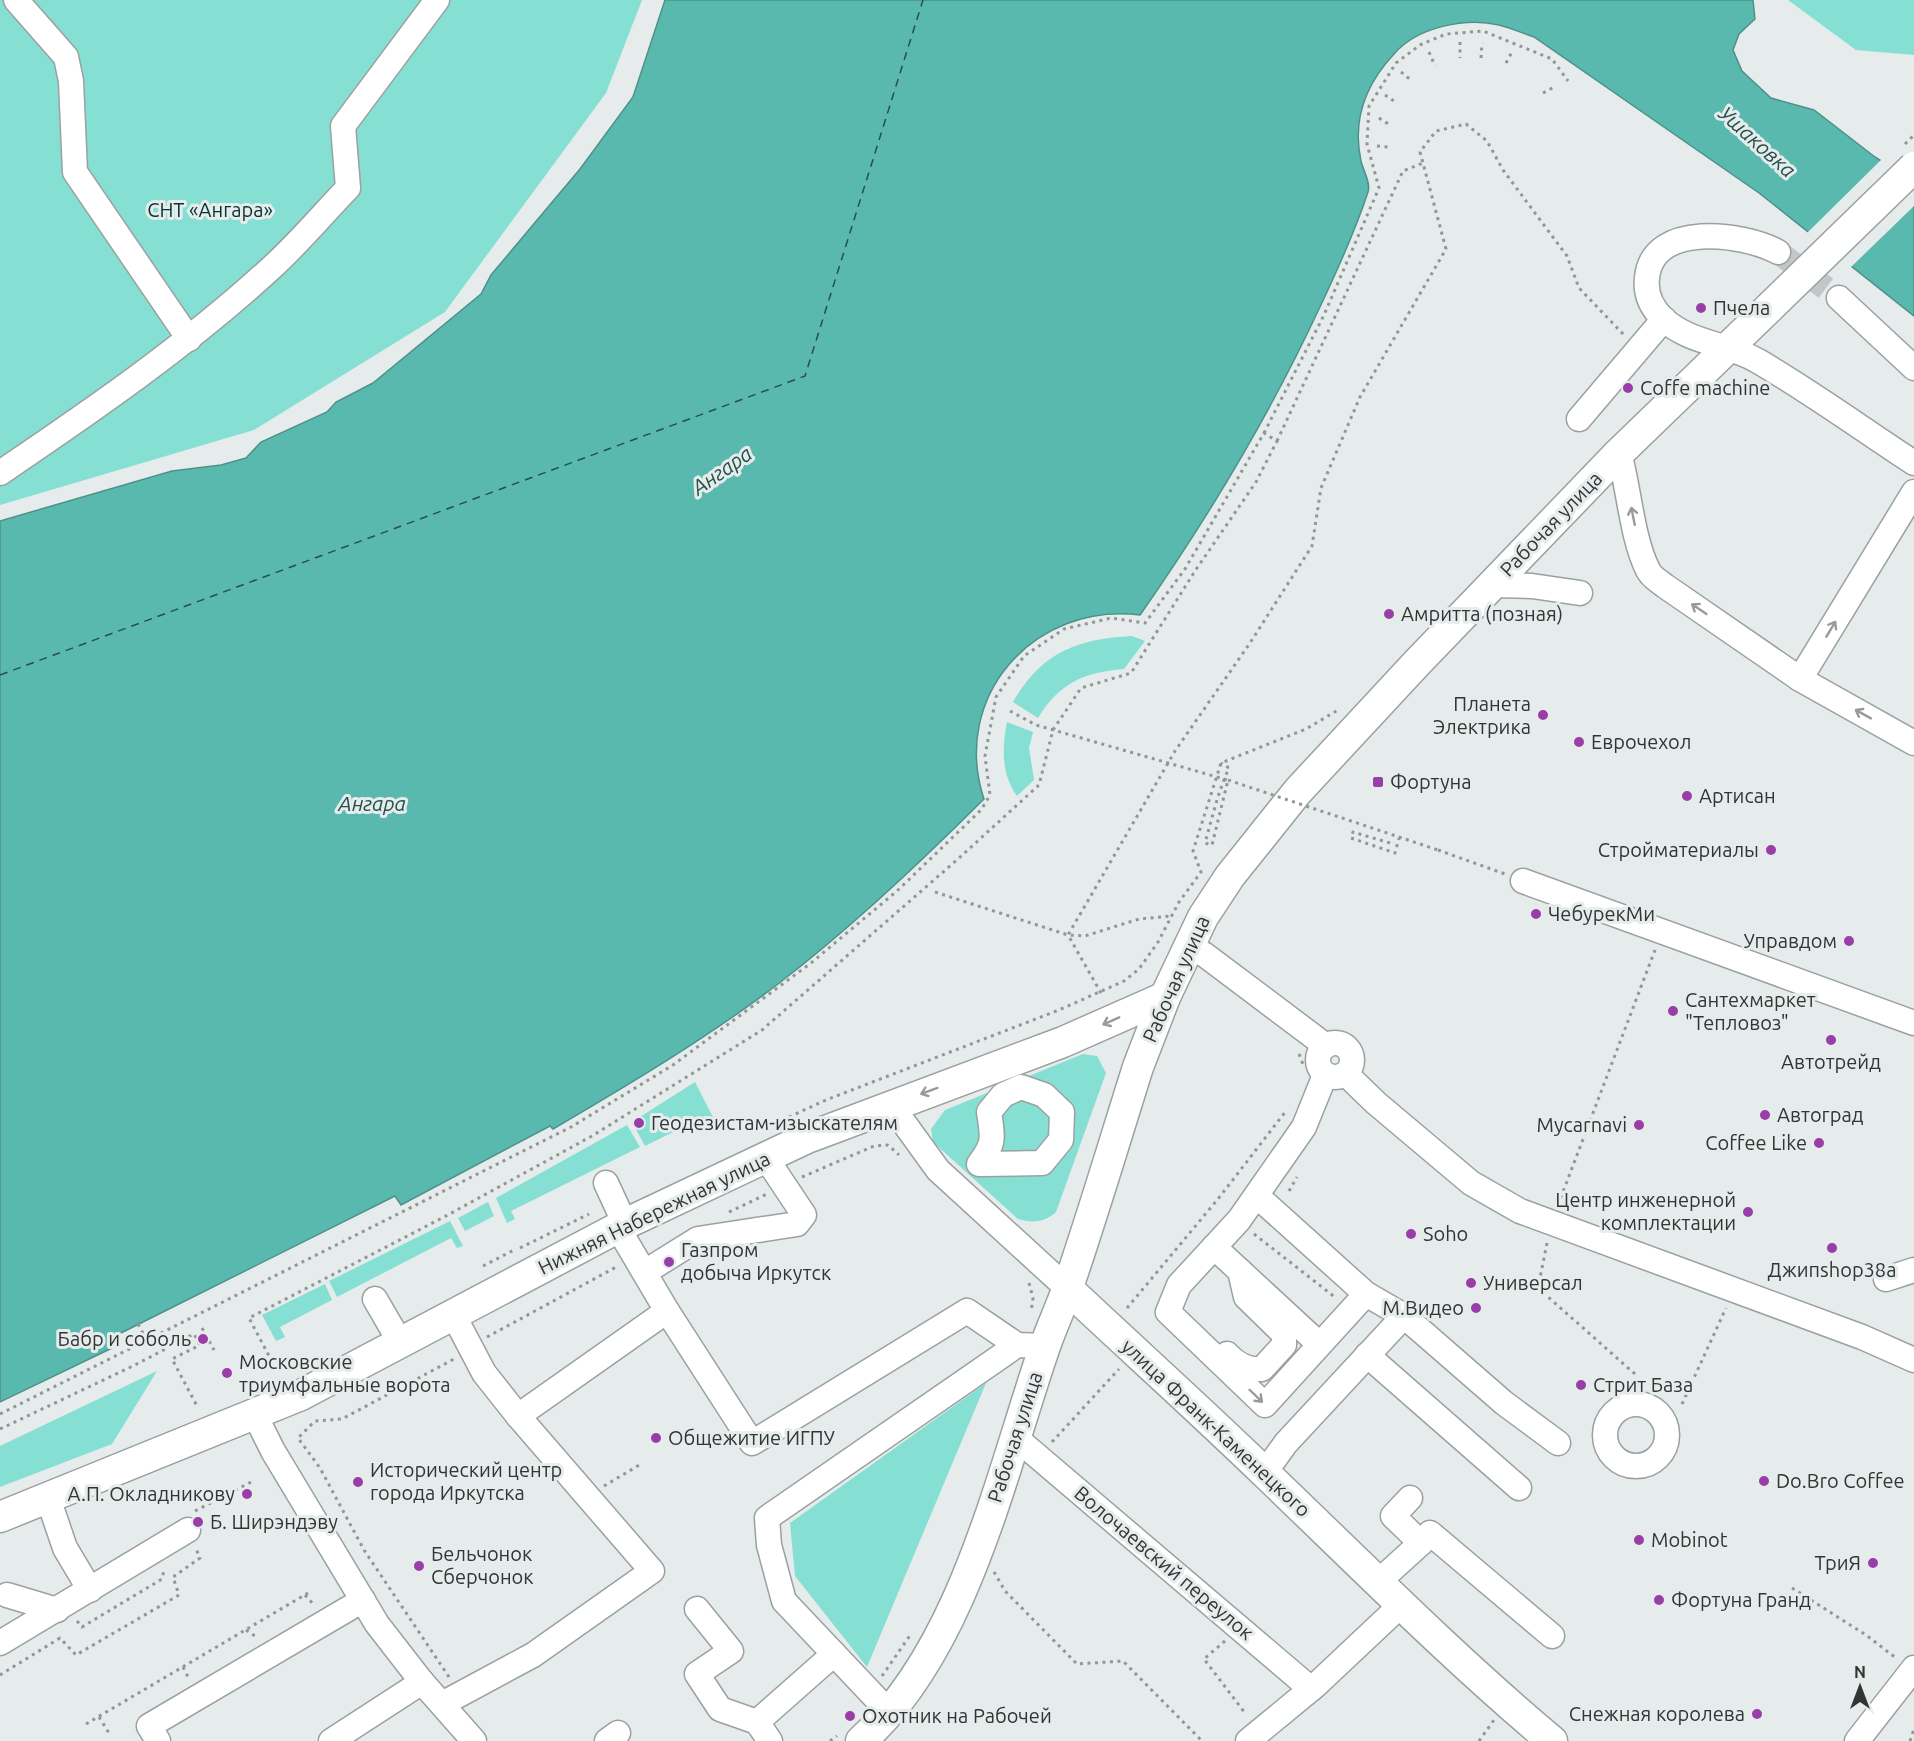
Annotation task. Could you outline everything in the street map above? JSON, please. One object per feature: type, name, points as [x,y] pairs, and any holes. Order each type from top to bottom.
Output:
[{"type":"main road","name":"Рабочая улица","points":[[852,1736],[880,1702],[938,1640],[977,1549],[1016,1438],[1029,1345],[1067,1288],[1138,1067],[1165,997],[1188,945],[1230,876],[1299,791],[1619,453],[1914,167]]},
{"type":"main road","name":"Нижняя Набережная улица","points":[[0,1517],[301,1395],[453,1314],[616,1209],[766,1158],[891,1105],[1063,1042],[1165,997]]},
{"type":"main road","name":"улица Франк-Каменецкого","points":[[1067,1288],[1265,1473],[1377,1583],[1502,1699],[1552,1741]]},
{"type":"street","points":[[16,0],[66,57],[71,81],[75,172],[189,339]]},
{"type":"street","points":[[0,472],[70,426],[189,339],[271,269],[348,188],[343,126],[436,0]]},
{"type":"street","points":[[1778,252],[1733,239],[1696,237],[1672,242],[1661,249],[1647,271],[1648,295],[1664,319],[1683,334],[1755,360],[1914,463]]},
{"type":"street","points":[[1839,298],[1914,368]]},
{"type":"street","points":[[1579,419],[1664,319]]},
{"type":"street","points":[[1619,453],[1628,485],[1635,528],[1648,572],[1800,679],[1914,743]]},
{"type":"street","points":[[1800,679],[1914,492]]},
{"type":"street","points":[[1493,585],[1532,586],[1580,594]]},
{"type":"street","points":[[1523,881],[1914,1023]]},
{"type":"street","points":[[1170,1306],[1179,1285],[1257,1196],[1304,1127],[1325,1073],[1352,1060],[1348,1049],[1338,1044],[1326,1046],[1205,955],[1188,945]]},
{"type":"street","points":[[1325,1073],[1376,1103],[1471,1183],[1520,1211],[1862,1337],[1914,1360]]},
{"type":"street","name":"улица Франк-Каменецкого","points":[[891,1105],[925,1154],[956,1187],[1067,1288]]},
{"type":"street","points":[[641,1264],[698,1239],[798,1224],[804,1215],[766,1158]]},
{"type":"street","points":[[956,1187],[979,1164]]},
{"type":"street","points":[[1257,1196],[1366,1294],[1404,1316],[1504,1403],[1558,1443]]},
{"type":"street","points":[[616,1209],[641,1264],[667,1311],[752,1443],[967,1311],[1029,1345],[766,1518],[769,1545],[784,1601],[880,1702]]},
{"type":"street","points":[[1214,1247],[1319,1344]]},
{"type":"street","points":[[1170,1306],[1233,1361],[1253,1371],[1262,1370],[1284,1345],[1284,1334],[1246,1297],[1240,1270]]},
{"type":"street","points":[[1886,1279],[1914,1270]]},
{"type":"street","points":[[1170,1306],[1265,1405],[1366,1294]]},
{"type":"street","points":[[375,1299],[400,1342]]},
{"type":"street","points":[[518,1416],[667,1311]]},
{"type":"street","points":[[452,1699],[532,1655],[652,1570],[518,1416],[484,1373],[453,1314]]},
{"type":"street","points":[[1265,1473],[1286,1443],[1404,1316]]},
{"type":"street","points":[[1367,1355],[1519,1488]]},
{"type":"street","points":[[255,1415],[273,1451],[377,1624],[422,1683],[452,1699],[474,1741]]},
{"type":"street","name":"Волочаевский переулок","points":[[1016,1438],[1311,1689]]},
{"type":"street","points":[[48,1498],[65,1548],[90,1590]]},
{"type":"street","points":[[1410,1498],[1393,1516],[1421,1543]]},
{"type":"street","points":[[0,1643],[160,1549],[188,1530]]},
{"type":"street","points":[[1377,1583],[1431,1533],[1552,1636]]},
{"type":"street","points":[[7,1595],[61,1607]]},
{"type":"street","points":[[158,1741],[149,1726],[363,1600]]},
{"type":"street","points":[[1248,1741],[1311,1689],[1401,1605]]},
{"type":"street","points":[[697,1609],[731,1651],[697,1674],[720,1709],[763,1732],[834,1654]]},
{"type":"street","points":[[1857,1741],[1913,1669]]},
{"type":"street","points":[[331,1741],[422,1683]]},
{"type":"path","points":[[0,1414],[571,1127],[672,1065],[811,963],[897,891],[981,810],[990,795],[985,756],[996,697],[1024,656],[1065,629],[1111,618],[1145,622],[1185,569],[1264,433],[1324,315],[1379,188],[1367,144],[1369,106],[1396,63],[1420,45],[1446,34],[1483,31],[1552,59],[1568,81]]},
{"type":"path","points":[[1460,42],[1460,58]]},
{"type":"path","points":[[1481,58],[1482,43]]},
{"type":"path","points":[[1506,63],[1513,50]]},
{"type":"path","points":[[1429,52],[1435,66]]},
{"type":"path","points":[[1401,72],[1412,81]]},
{"type":"path","points":[[1543,93],[1556,86]]},
{"type":"path","points":[[1385,95],[1397,103]]},
{"type":"path","points":[[1379,118],[1390,125]]},
{"type":"path","points":[[1068,935],[1168,763],[1312,546],[1321,488],[1360,397],[1446,249],[1420,152],[1436,131],[1466,124],[1487,141],[1503,170],[1567,256],[1579,288],[1638,349]]},
{"type":"path","points":[[1377,146],[1388,147]]},
{"type":"path","points":[[277,1371],[249,1318],[444,1217],[592,1136],[762,1030],[958,860],[1039,785],[1053,730],[1081,688],[1131,673],[1195,571],[1256,482],[1403,171],[1423,163]]},
{"type":"path","points":[[1264,433],[1277,441]]},
{"type":"path","points":[[785,1120],[826,1100],[1101,993],[1124,981],[1139,969],[1201,872],[1193,850],[1221,763],[1306,729],[1336,712],[1345,703]]},
{"type":"path","points":[[1010,711],[1036,725],[1226,779],[1523,881]]},
{"type":"path","points":[[1221,763],[1229,768],[1212,845],[1205,843],[1220,788],[1226,779]]},
{"type":"path","points":[[1390,843],[1353,832],[1351,838],[1395,853],[1399,837]]},
{"type":"path","points":[[935,892],[1068,935],[1085,936],[1139,919],[1172,916]]},
{"type":"path","points":[[1636,1403],[1635,1374],[1538,1288],[1552,1222],[1662,932]]},
{"type":"path","points":[[1068,935],[1101,993]]},
{"type":"path","points":[[1299,1052],[1325,1073]]},
{"type":"path","points":[[1127,1308],[1218,1199],[1291,1102]]},
{"type":"path","points":[[721,1216],[784,1185],[874,1146],[888,1145],[904,1159]]},
{"type":"path","points":[[520,1248],[616,1209]]},
{"type":"path","points":[[1252,1233],[1341,1302]]},
{"type":"path","points":[[483,1266],[514,1250]]},
{"type":"path","points":[[452,1699],[364,1550],[320,1468],[298,1438],[315,1420],[342,1419],[377,1403],[451,1362],[471,1345],[641,1264]]},
{"type":"path","points":[[1027,1277],[1033,1298],[1029,1345]]},
{"type":"path","points":[[1682,1404],[1734,1290]]},
{"type":"path","points":[[138,1324],[145,1337]]},
{"type":"path","points":[[202,1328],[214,1350]]},
{"type":"path","points":[[0,1429],[194,1334],[198,1346],[172,1359],[197,1406]]},
{"type":"path","points":[[1051,1444],[1122,1366]]},
{"type":"path","points":[[587,1496],[641,1464]]},
{"type":"path","points":[[0,1675],[60,1638],[76,1655],[179,1595],[173,1577],[200,1558],[183,1517],[255,1480]]},
{"type":"path","points":[[61,1607],[82,1628],[162,1579],[166,1563],[160,1549]]},
{"type":"path","points":[[977,1549],[989,1563],[1005,1591],[1077,1664],[1123,1661],[1202,1741]]},
{"type":"path","points":[[1792,1588],[1866,1635],[1913,1669]]},
{"type":"path","points":[[86,1724],[307,1594],[317,1609]]},
{"type":"path","points":[[1240,1629],[1204,1659],[1245,1713]]},
{"type":"path","points":[[246,1630],[262,1640]]},
{"type":"path","points":[[880,1702],[913,1630]]},
{"type":"path","points":[[183,1667],[191,1683]]},
{"type":"path","points":[[99,1717],[109,1733]]},
{"type":"path","points":[[1479,1741],[1494,1720]]},
{"type":"path","points":[[1910,1741],[1914,1729]]},
{"type":"path","points":[[830,1741],[852,1736]]},
{"type":"green space","name":"СНТ «Ангара»","points":[[0,0],[642,0],[606,93],[445,312],[254,430],[0,505]]},
{"type":"green space","points":[[1788,0],[1914,0],[1914,55],[1856,50]]},
{"type":"green space","points":[[1132,636],[1145,641],[1124,669],[1097,673],[1074,682],[1055,696],[1038,718],[1013,702],[1036,671],[1063,651],[1094,641]]},
{"type":"green space","points":[[1007,722],[1033,732],[1029,748],[1034,780],[1017,796],[1005,770],[1004,741]]},
{"type":"green space","points":[[1083,1054],[1097,1056],[1106,1073],[1056,1212],[1038,1221],[1018,1219],[933,1142],[931,1129],[945,1110]]},
{"type":"green space","points":[[695,1082],[715,1121],[710,1125],[705,1116],[645,1146],[632,1122]]},
{"type":"green space","points":[[627,1125],[640,1147],[511,1211],[515,1219],[507,1223],[496,1198]]},
{"type":"green space","points":[[488,1202],[494,1216],[465,1231],[458,1218]]},
{"type":"green space","points":[[450,1221],[463,1246],[457,1248],[451,1238],[337,1297],[329,1281]]},
{"type":"green space","points":[[325,1284],[332,1300],[280,1327],[285,1337],[276,1341],[262,1315]]},
{"type":"green space","points":[[157,1371],[112,1444],[0,1487],[0,1446]]},
{"type":"green space","points":[[986,1383],[867,1667],[795,1576],[790,1523]]},
{"type":"water","name":"Ангара","points":[[665,0],[1753,0],[1755,19],[1739,34],[1733,50],[1742,71],[1771,98],[1814,110],[1875,157],[1914,182],[1914,316],[1759,193],[1534,37],[1499,25],[1472,22],[1443,26],[1415,37],[1394,54],[1369,90],[1358,131],[1361,161],[1368,185],[1363,207],[1352,237],[1300,349],[1236,466],[1190,541],[1140,615],[1102,615],[1067,624],[1036,640],[1010,664],[991,692],[979,725],[977,761],[984,799],[935,847],[858,918],[778,984],[696,1042],[582,1112],[553,1129],[550,1126],[401,1205],[395,1196],[109,1339],[112,1348],[0,1402],[0,521],[172,471],[221,465],[246,458],[261,442],[327,412],[336,402],[373,383],[481,294],[491,275],[580,169],[633,97]]},
{"type":"pier","points":[[1883,158],[1914,178],[1914,206],[1850,268],[1807,233]]},
{"type":"ferry route","points":[[0,675],[805,376],[923,0]]},
{"type":"tunnel","points":[[1778,252],[1839,298]]},
{"type":"place","name":"Пчела","points":[[1701,308]]},
{"type":"place","name":"Coffe machine","points":[[1628,388]]},
{"type":"place","name":"Амритта (позная)","points":[[1389,614]]},
{"type":"place","name":"Планета Электрика","points":[[1543,715]]},
{"type":"place","name":"Еврочехол","points":[[1579,742]]},
{"type":"place","name":"Фортуна","points":[[1378,782]]},
{"type":"place","name":"Артисан","points":[[1687,796]]},
{"type":"place","name":"Стройматериалы","points":[[1771,850]]},
{"type":"place","name":"ЧебурекМи","points":[[1536,914]]},
{"type":"place","name":"Управдом","points":[[1849,941]]},
{"type":"place","name":"Сантехмаркет \"Тепловоз\"","points":[[1673,1011]]},
{"type":"place","name":"Автотрейд","points":[[1831,1040]]},
{"type":"place","name":"Автоград","points":[[1765,1115]]},
{"type":"place","name":"Геодезистам-изыскателям","points":[[639,1123]]},
{"type":"place","name":"Mycarnavi","points":[[1639,1125]]},
{"type":"place","name":"Coffee Like","points":[[1819,1143]]},
{"type":"place","name":"Центр инженерной комплектации","points":[[1748,1212]]},
{"type":"place","name":"Soho","points":[[1411,1234]]},
{"type":"place","name":"Джипshop38а","points":[[1832,1248]]},
{"type":"place","name":"Газпром добыча Иркутск","points":[[669,1262]]},
{"type":"place","name":"Универсал","points":[[1471,1283]]},
{"type":"place","name":"М.Видео","points":[[1476,1308]]},
{"type":"place","name":"Бабр и соболь","points":[[203,1339]]},
{"type":"place","name":"Московские триумфальные ворота","points":[[227,1373]]},
{"type":"place","name":"Стрит База","points":[[1581,1385]]},
{"type":"place","name":"Общежитие ИГПУ","points":[[656,1438]]},
{"type":"place","name":"Do.Bro Coffee","points":[[1764,1481]]},
{"type":"place","name":"Исторический центр города Иркутска","points":[[358,1482]]},
{"type":"place","name":"А.П. Окладникову","points":[[247,1494]]},
{"type":"place","name":"Б. Ширэндэву","points":[[198,1522]]},
{"type":"place","name":"Mobinot","points":[[1639,1540]]},
{"type":"place","name":"ТриЯ","points":[[1873,1563]]},
{"type":"place","name":"Бельчонок Сберчонок","points":[[419,1566]]},
{"type":"place","name":"Фортуна Гранд","points":[[1659,1600]]},
{"type":"place","name":"Снежная королева","points":[[1757,1714]]},
{"type":"place","name":"Охотник на Рабочей","points":[[850,1716]]},
{"type":"water label","name":"Ушаковка","points":[[1757,142]]}]
